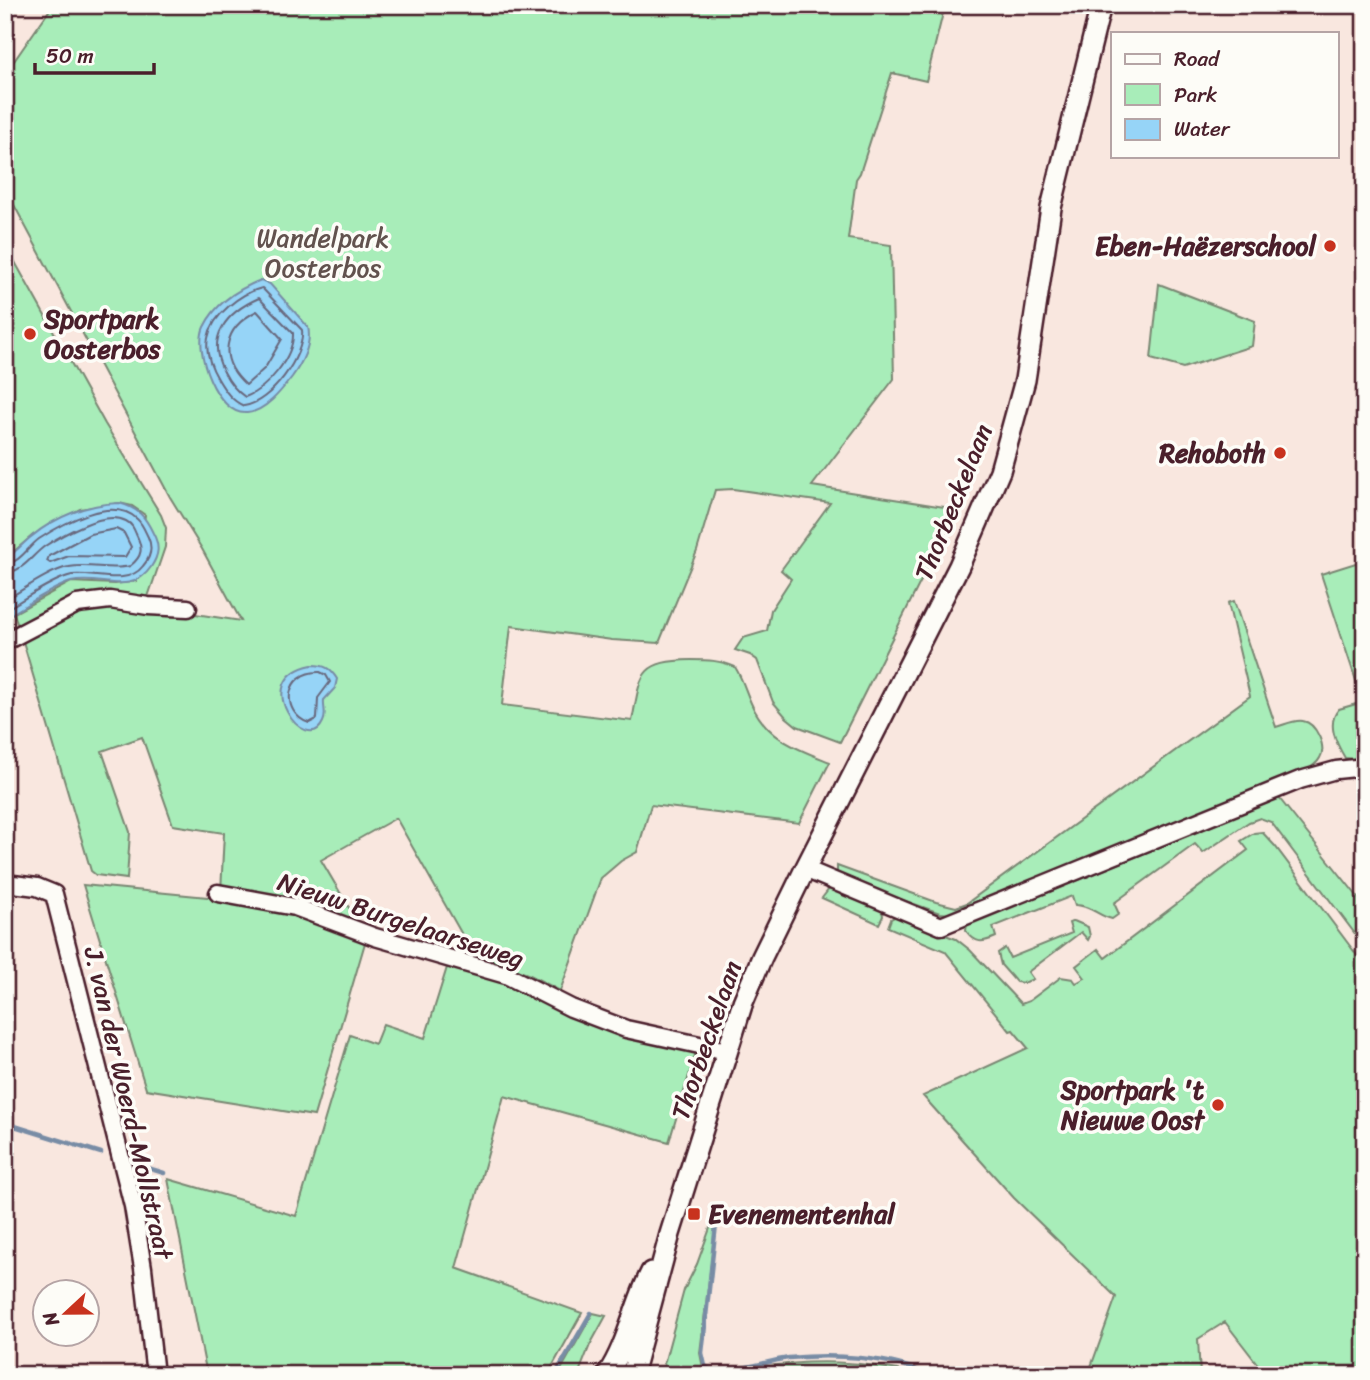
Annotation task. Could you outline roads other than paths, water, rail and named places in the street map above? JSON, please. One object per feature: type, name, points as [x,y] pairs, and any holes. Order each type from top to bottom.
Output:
[{"type":"main road","name":"Thorbeckelaan","points":[[632,1375],[670,1234],[743,1002],[805,869],[959,566],[1000,471],[1025,380],[1051,208],[1101,5]]},
{"type":"main road","name":"Thorbeckelaan","points":[[613,1371],[635,1308],[670,1234]]},
{"type":"street","points":[[12,638],[77,604],[110,600],[188,608]]},
{"type":"street","points":[[805,869],[941,926],[1300,780],[1336,770],[1365,767]]},
{"type":"street","name":"J. van der Woerd-Mollstraat","points":[[5,883],[37,887],[54,894],[133,1206],[155,1375]]},
{"type":"street","name":"Nieuw Burgelaarseweg","points":[[218,893],[295,907],[375,937],[506,975],[571,1008],[626,1030],[727,1051]]},
{"type":"water","points":[[261,280],[270,284],[308,327],[309,340],[299,366],[283,388],[267,405],[247,413],[236,411],[217,393],[205,365],[201,337],[204,327],[221,304]]},
{"type":"water","points":[[119,503],[131,507],[144,517],[157,542],[156,558],[143,576],[125,583],[71,582],[5,618],[5,559],[62,517],[96,506]]},
{"type":"water","points":[[312,665],[327,668],[337,679],[335,688],[324,700],[323,722],[315,730],[305,730],[295,723],[287,712],[283,698],[284,684],[293,673]]},
{"type":"waterway","points":[[5,1123],[101,1153]]},
{"type":"waterway","points":[[135,1164],[164,1173]]},
{"type":"waterway","points":[[718,1206],[702,1353],[705,1366],[721,1371],[789,1358],[823,1356],[879,1360],[929,1375]]},
{"type":"waterway","points":[[555,1375],[591,1313]]},
{"type":"place","name":"Eben-Haëzerschool","points":[[1330,246]]},
{"type":"place","name":"Sportpark Oosterbos","points":[[30,334]]},
{"type":"place","name":"Rehoboth","points":[[1280,453]]},
{"type":"place","name":"Sportpark 't Nieuwe Oost","points":[[1218,1105]]},
{"type":"place","name":"Evenementenhal","points":[[694,1214]]},
{"type":"park label","name":"Wandelpark Oosterbos","points":[[323,253]]}]
